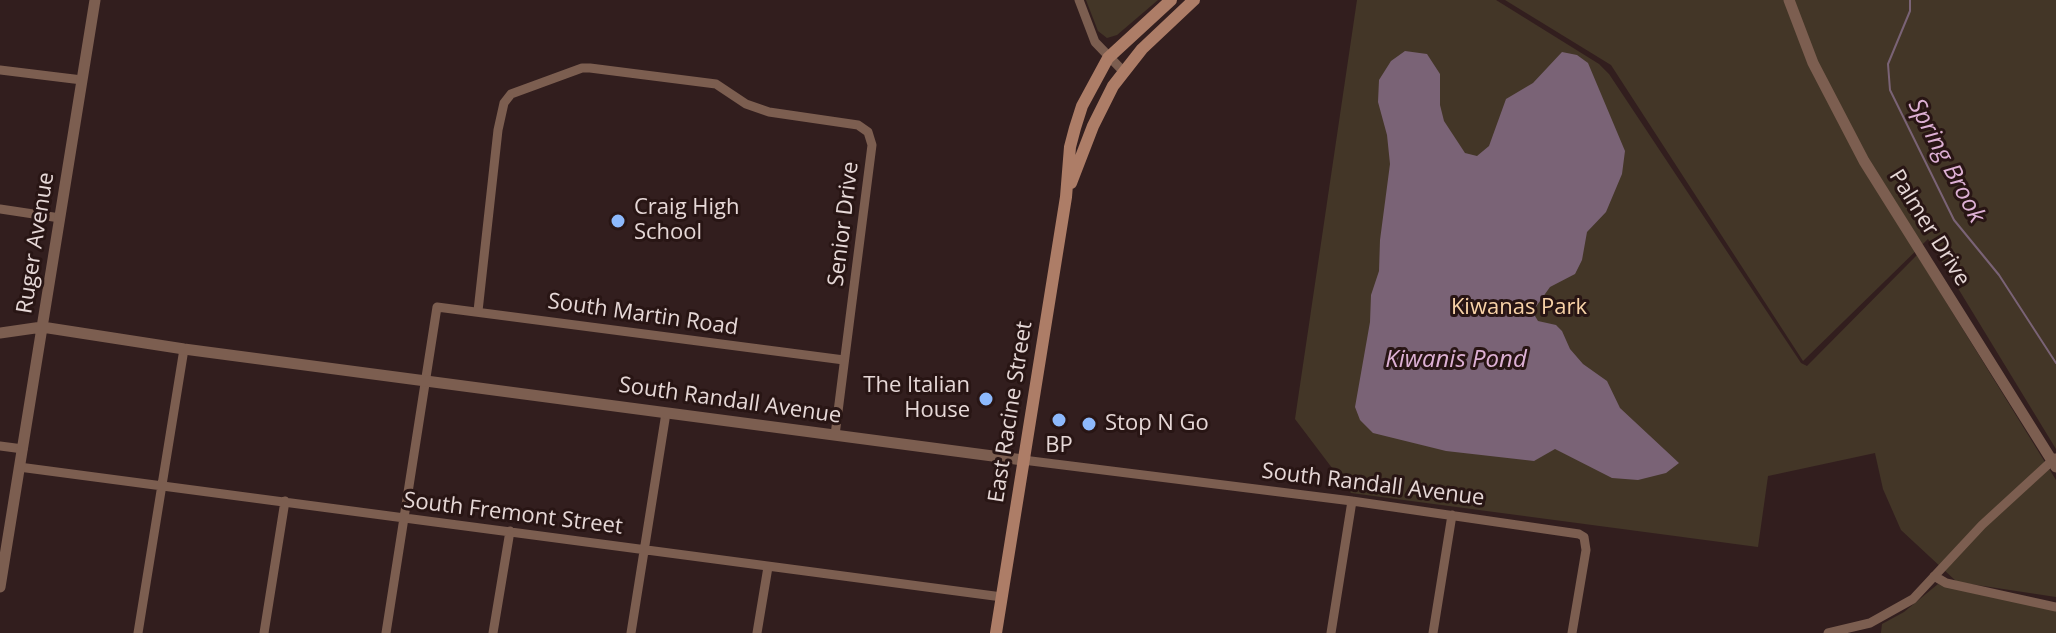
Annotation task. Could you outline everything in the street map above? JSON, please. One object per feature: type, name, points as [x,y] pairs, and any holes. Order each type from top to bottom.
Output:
[{"type":"main road","name":"East Racine Street","points":[[996,633],[1075,128],[1082,106],[1108,58],[1171,0]]},
{"type":"main road","name":"East Racine Street","points":[[1066,197],[1098,114],[1123,71],[1194,0]]},
{"type":"street","name":"Ruger Avenue","points":[[0,587],[95,0]]},
{"type":"street","points":[[1079,0],[1095,42],[1123,71]]},
{"type":"street","name":"Palmer Drive","points":[[1789,0],[1813,63],[1864,161],[2055,462]]},
{"type":"street","name":"Senior Drive","points":[[478,311],[498,130],[507,98],[525,87],[582,68],[699,81],[724,88],[746,104],[769,112],[858,125],[871,139],[835,435]]},
{"type":"street","points":[[0,70],[82,80]]},
{"type":"street","points":[[0,209],[60,218]]},
{"type":"street","name":"South Martin Road","points":[[426,381],[437,307],[844,360]]},
{"type":"street","name":"South Randall Avenue","points":[[0,333],[42,327],[184,349],[1352,501],[1579,534],[1584,537],[1586,550],[1572,633]]},
{"type":"street","points":[[138,633],[184,349]]},
{"type":"street","points":[[386,633],[426,381]]},
{"type":"street","points":[[631,633],[666,413]]},
{"type":"street","points":[[0,446],[23,449]]},
{"type":"street","points":[[1828,633],[1870,623],[1913,599],[1982,525],[2055,462]]},
{"type":"street","name":"South Fremont Street","points":[[19,467],[1002,597]]},
{"type":"street","points":[[264,633],[285,501]]},
{"type":"street","points":[[1331,633],[1352,501]]},
{"type":"street","points":[[1433,633],[1452,515]]},
{"type":"street","points":[[493,633],[510,531]]},
{"type":"street","points":[[757,633],[768,567]]},
{"type":"street","points":[[1934,576],[1946,583],[2056,607]]},
{"type":"green space","points":[[1086,0],[1158,0],[1117,35],[1107,38],[1098,31]]},
{"type":"green space","name":"Kiwanas Park","points":[[1357,0],[1496,0],[1599,64],[1609,74],[1801,363],[1807,366],[1917,255],[2056,480],[2056,597],[1957,582],[1901,530],[1883,489],[1875,453],[1768,476],[1758,547],[1351,493],[1295,419]]},
{"type":"green space","points":[[1505,0],[2056,0],[2056,449],[1928,239],[1803,361],[1611,65]]},
{"type":"green space","points":[[1938,584],[2056,611],[2056,633],[1881,633],[1882,624],[1904,612]]},
{"type":"water","name":"Kiwanis Pond","points":[[1405,51],[1427,54],[1440,74],[1440,105],[1444,121],[1465,153],[1477,156],[1489,146],[1506,99],[1533,83],[1562,52],[1577,55],[1588,63],[1625,151],[1622,174],[1606,212],[1587,232],[1582,260],[1575,274],[1550,287],[1535,308],[1535,316],[1538,321],[1556,325],[1562,331],[1570,349],[1583,364],[1607,381],[1620,408],[1679,463],[1666,473],[1638,480],[1612,478],[1555,449],[1534,461],[1446,451],[1373,433],[1360,420],[1355,407],[1370,322],[1371,295],[1379,271],[1390,164],[1387,135],[1378,102],[1379,80],[1391,61]]},
{"type":"waterway","name":"Spring Brook","points":[[1910,0],[1910,11],[1888,64],[1890,90],[1954,220],[1999,275],[2056,363]]},
{"type":"place","name":"Craig High School","points":[[618,221]]},
{"type":"place","name":"The Italian House","points":[[986,399]]},
{"type":"place","name":"BP","points":[[1059,420]]},
{"type":"place","name":"Stop N Go","points":[[1089,424]]}]
